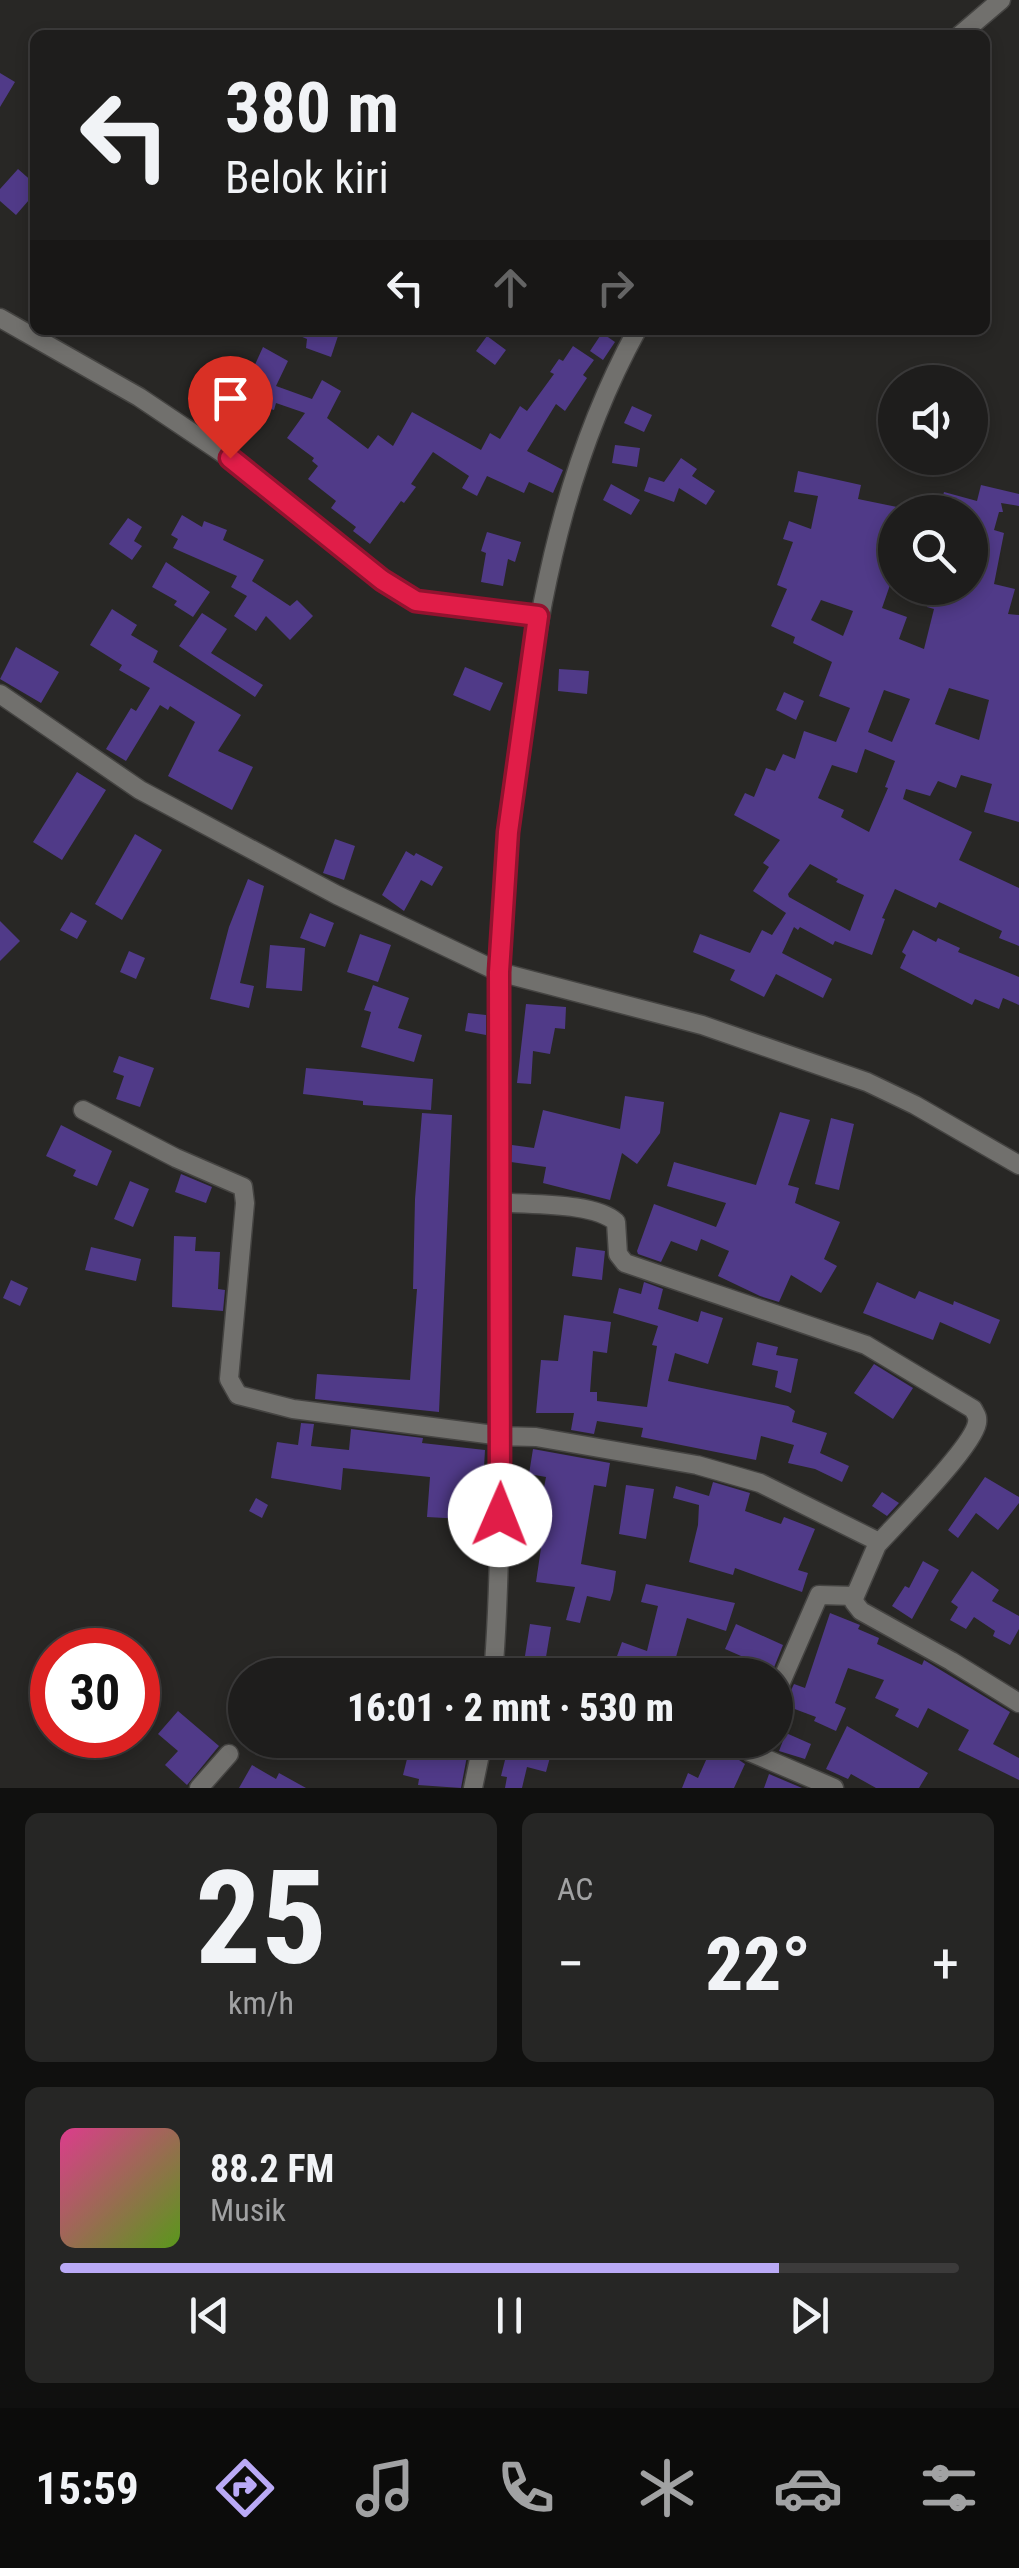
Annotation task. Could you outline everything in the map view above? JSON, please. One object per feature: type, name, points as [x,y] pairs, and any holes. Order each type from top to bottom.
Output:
[{"type":"street","points":[[966,30],[1001,0]]},
{"type":"street","points":[[0,318],[154,407],[230,458],[382,580],[416,601],[538,616]]},
{"type":"street","points":[[495,1658],[502,1436],[499,972],[508,832],[538,616],[572,476],[604,394],[634,335]]},
{"type":"street","points":[[0,694],[140,790],[337,895],[499,972],[702,1025],[867,1082],[1019,1165]]},
{"type":"street","points":[[82,1110],[243,1188],[245,1203],[229,1379],[238,1394],[293,1409],[502,1436],[536,1436],[744,1476],[873,1539],[877,1545]]},
{"type":"street","points":[[499,1202],[592,1210],[610,1216],[616,1222],[618,1254],[625,1264],[866,1345],[973,1409],[976,1427],[964,1447],[877,1545],[854,1602],[860,1611],[951,1660],[1019,1703]]},
{"type":"street","points":[[791,1658],[818,1596],[855,1596]]},
{"type":"street","points":[[200,1788],[228,1756]]},
{"type":"street","points":[[473,1788],[479,1758]]},
{"type":"street","points":[[764,1758],[834,1788]]},
{"type":"building","points":[[0,73],[15,82],[0,107]]},
{"type":"building","points":[[18,169],[30,180],[30,199],[16,215],[0,201],[0,189]]},
{"type":"building","points":[[298,335],[338,335],[331,357],[306,348],[307,339]]},
{"type":"building","points":[[601,335],[615,342],[603,360],[590,351]]},
{"type":"building","points":[[487,336],[506,350],[495,365],[476,351]]},
{"type":"building","points":[[573,346],[594,360],[583,375],[587,378],[565,411],[556,404],[527,451],[563,470],[553,493],[529,482],[524,493],[487,476],[477,496],[462,488],[469,476],[433,452],[411,484],[416,487],[370,544],[331,508],[336,501],[308,479],[318,466],[312,461],[314,458],[287,438],[305,413],[276,403],[274,410],[256,404],[243,441],[207,428],[218,399],[235,405],[244,378],[248,380],[263,347],[288,361],[276,386],[312,399],[322,380],[341,391],[327,418],[368,449],[378,435],[393,446],[412,412],[481,450],[490,433],[500,439],[520,406],[527,411],[554,374],[550,372],[559,359],[563,361]]},
{"type":"building","points":[[632,406],[652,415],[644,432],[624,423]]},
{"type":"building","points":[[615,445],[640,448],[637,467],[612,463]]},
{"type":"building","points":[[681,458],[697,469],[692,476],[715,491],[706,505],[679,488],[674,502],[644,491],[649,477],[664,482]]},
{"type":"building","points":[[798,471],[861,485],[858,499],[878,503],[878,605],[907,617],[899,639],[924,649],[934,609],[927,605],[988,605],[988,495],[978,495],[981,485],[1019,494],[1019,506],[1001,503],[1003,512],[999,512],[994,530],[1004,533],[994,584],[1015,589],[1008,614],[1019,615],[1019,822],[984,812],[992,784],[961,775],[956,788],[938,781],[930,796],[906,789],[903,799],[972,832],[959,860],[1019,888],[1019,946],[999,938],[1002,931],[939,902],[936,908],[895,889],[872,955],[835,941],[833,945],[794,927],[782,953],[832,979],[823,998],[776,974],[764,997],[730,980],[735,970],[693,952],[700,934],[750,953],[762,930],[772,935],[786,913],[753,891],[769,867],[763,863],[780,840],[734,815],[745,793],[754,797],[766,768],[775,771],[783,754],[795,759],[804,731],[836,742],[850,708],[819,696],[832,662],[793,643],[795,637],[771,626],[787,589],[777,585],[793,542],[783,539],[789,521],[811,529],[818,496],[794,492]],"holes":[[[821,600],[853,611],[843,636],[811,620]],[[949,688],[989,700],[979,740],[935,724]],[[884,690],[910,699],[892,742],[868,732]],[[865,749],[895,761],[869,832],[841,817],[844,810],[818,798],[832,765],[857,773]],[[810,864],[864,895],[850,931],[788,894]]]},
{"type":"building","points":[[611,484],[640,500],[631,515],[603,500]]},
{"type":"building","points":[[182,515],[202,527],[204,521],[227,530],[223,540],[264,560],[252,581],[290,606],[297,600],[313,616],[290,640],[266,616],[256,631],[234,616],[247,596],[231,587],[237,576],[173,548],[178,539],[171,535]]},
{"type":"building","points":[[128,518],[142,527],[134,541],[142,546],[132,560],[109,544]]},
{"type":"building","points":[[487,532],[521,542],[515,562],[508,559],[503,586],[481,582],[486,553],[481,551]]},
{"type":"building","points":[[166,562],[210,592],[193,617],[174,605],[177,601],[152,587]]},
{"type":"building","points":[[112,609],[137,625],[131,635],[158,651],[153,662],[241,715],[218,751],[253,767],[232,810],[168,776],[195,722],[170,706],[168,710],[160,705],[126,761],[106,749],[131,708],[136,711],[150,688],[119,670],[122,665],[90,645]]},
{"type":"building","points":[[202,613],[227,629],[211,653],[263,685],[255,697],[179,646]]},
{"type":"building","points":[[16,647],[59,672],[41,703],[0,679]]},
{"type":"building","points":[[465,667],[503,683],[490,711],[453,695]]},
{"type":"building","points":[[559,669],[589,671],[587,694],[558,691]]},
{"type":"building","points":[[784,692],[804,701],[796,720],[776,710]]},
{"type":"building","points":[[77,772],[106,790],[62,860],[33,842]]},
{"type":"building","points":[[135,834],[162,850],[122,920],[95,904]]},
{"type":"building","points":[[335,839],[355,846],[344,880],[323,873]]},
{"type":"building","points":[[406,851],[443,867],[432,886],[421,880],[404,911],[382,895]]},
{"type":"building","points":[[248,879],[264,886],[240,983],[254,986],[249,1008],[210,999],[229,927]]},
{"type":"building","points":[[71,912],[87,921],[77,939],[60,930]]},
{"type":"building","points":[[310,913],[334,923],[325,947],[300,938]]},
{"type":"building","points":[[0,921],[20,941],[0,961]]},
{"type":"building","points":[[913,930],[1019,977],[1019,1005],[1003,998],[999,1009],[975,999],[972,1005],[900,968],[906,955],[902,952]]},
{"type":"building","points":[[360,934],[391,945],[378,982],[347,972]]},
{"type":"building","points":[[270,945],[305,948],[302,991],[266,988]]},
{"type":"building","points":[[129,951],[145,958],[136,979],[120,972]]},
{"type":"building","points":[[373,985],[409,998],[398,1028],[422,1035],[414,1062],[361,1047],[371,1012],[364,1010]]},
{"type":"building","points":[[526,1004],[566,1007],[565,1029],[555,1028],[550,1054],[533,1051],[531,1084],[517,1083]]},
{"type":"building","points":[[468,1013],[486,1015],[486,1035],[465,1031]]},
{"type":"building","points":[[119,1056],[154,1068],[140,1107],[116,1099],[124,1076],[113,1072]]},
{"type":"building","points":[[306,1068],[433,1079],[431,1110],[363,1105],[363,1101],[303,1094]]},
{"type":"building","points":[[625,1096],[664,1102],[660,1133],[637,1164],[622,1153],[610,1200],[543,1183],[546,1167],[511,1162],[512,1145],[534,1148],[543,1110],[620,1129]]},
{"type":"building","points":[[780,1112],[810,1120],[788,1185],[799,1188],[795,1203],[840,1222],[824,1259],[837,1266],[821,1293],[791,1275],[779,1302],[760,1296],[718,1276],[729,1251],[701,1239],[697,1251],[671,1241],[661,1262],[638,1254],[654,1204],[716,1227],[726,1203],[667,1186],[674,1162],[756,1185]]},
{"type":"building","points":[[422,1113],[452,1115],[439,1412],[315,1399],[317,1374],[410,1380],[417,1289],[413,1289],[415,1199]]},
{"type":"building","points":[[831,1118],[854,1124],[839,1190],[815,1184]]},
{"type":"building","points":[[61,1125],[112,1151],[97,1186],[73,1176],[76,1170],[46,1156]]},
{"type":"building","points":[[181,1174],[212,1187],[206,1203],[175,1192]]},
{"type":"building","points":[[130,1181],[149,1189],[133,1227],[114,1219]]},
{"type":"building","points":[[174,1236],[196,1237],[195,1251],[220,1252],[218,1289],[225,1290],[223,1311],[172,1307]]},
{"type":"building","points":[[91,1247],[141,1259],[136,1281],[85,1270]]},
{"type":"building","points":[[576,1247],[605,1251],[602,1280],[572,1276]]},
{"type":"building","points":[[11,1280],[28,1288],[20,1306],[3,1298]]},
{"type":"building","points":[[644,1282],[663,1289],[658,1309],[698,1322],[701,1311],[723,1318],[708,1364],[675,1353],[668,1381],[788,1406],[795,1411],[792,1422],[827,1433],[820,1453],[849,1466],[842,1482],[815,1469],[788,1463],[794,1445],[761,1436],[756,1460],[641,1437],[643,1428],[597,1421],[594,1434],[571,1430],[574,1413],[536,1413],[541,1360],[558,1361],[564,1315],[611,1322],[607,1353],[593,1351],[590,1392],[597,1392],[597,1401],[647,1407],[657,1346],[652,1345],[658,1326],[613,1313],[619,1288],[641,1294]]},
{"type":"building","points":[[877,1282],[915,1299],[919,1291],[1000,1320],[990,1344],[940,1322],[933,1340],[863,1313]]},
{"type":"building","points":[[757,1342],[778,1347],[776,1355],[798,1359],[791,1393],[775,1387],[778,1371],[752,1365]]},
{"type":"building","points":[[874,1364],[913,1388],[893,1419],[854,1393]]},
{"type":"building","points":[[301,1423],[314,1424],[311,1446],[349,1450],[351,1429],[485,1450],[481,1520],[427,1517],[430,1477],[343,1468],[341,1490],[271,1478],[277,1442],[298,1445]]},
{"type":"building","points":[[533,1449],[610,1463],[606,1487],[594,1485],[581,1564],[616,1571],[613,1592],[610,1601],[587,1596],[580,1623],[566,1620],[575,1587],[536,1582],[541,1548],[517,1545],[519,1523],[537,1525],[546,1477],[529,1474]]},
{"type":"building","points":[[985,1477],[1019,1497],[1019,1503],[998,1530],[976,1513],[958,1538],[948,1530]]},
{"type":"building","points":[[713,1482],[750,1493],[745,1511],[781,1524],[784,1517],[815,1529],[798,1570],[808,1573],[802,1592],[735,1568],[733,1575],[689,1562],[699,1505],[673,1498],[676,1486],[709,1496]]},
{"type":"building","points":[[626,1485],[654,1489],[646,1539],[619,1534]]},
{"type":"building","points":[[882,1492],[899,1503],[887,1516],[872,1506]]},
{"type":"building","points":[[256,1498],[268,1505],[262,1518],[249,1511]]},
{"type":"building","points":[[923,1561],[939,1570],[912,1619],[892,1606],[905,1586],[909,1588]]},
{"type":"building","points":[[972,1571],[999,1590],[992,1601],[1019,1616],[1019,1629],[1010,1645],[993,1636],[995,1631],[974,1617],[966,1629],[950,1620],[958,1607],[951,1602]]},
{"type":"building","points":[[646,1584],[735,1603],[726,1631],[687,1618],[678,1658],[616,1658],[622,1642],[647,1651],[658,1606],[641,1602]]},
{"type":"building","points":[[830,1613],[860,1625],[858,1629],[879,1638],[877,1644],[922,1665],[924,1660],[1010,1712],[993,1744],[1019,1758],[1019,1780],[958,1750],[969,1730],[928,1708],[918,1728],[895,1716],[899,1709],[875,1698],[884,1680],[848,1668],[835,1703],[846,1708],[836,1731],[814,1721],[816,1717],[793,1708],[794,1684],[805,1688]]},
{"type":"building","points":[[530,1624],[551,1627],[546,1658],[525,1658]]},
{"type":"building","points":[[736,1624],[783,1645],[778,1658],[746,1658],[725,1649]]},
{"type":"building","points":[[178,1711],[219,1746],[187,1785],[165,1765],[178,1751],[160,1732]]},
{"type":"building","points":[[847,1726],[928,1773],[919,1788],[876,1788],[851,1774],[848,1779],[826,1769]]},
{"type":"building","points":[[793,1736],[811,1744],[805,1759],[793,1755]]},
{"type":"building","points":[[407,1758],[467,1758],[461,1788],[418,1785],[419,1779],[403,1775]]},
{"type":"building","points":[[506,1758],[550,1758],[546,1772],[527,1767],[522,1788],[505,1788],[507,1777],[501,1776]]},
{"type":"building","points":[[707,1758],[739,1758],[745,1764],[734,1788],[682,1788],[688,1773],[698,1778]]},
{"type":"building","points":[[252,1765],[276,1779],[279,1773],[306,1788],[239,1788]]},
{"type":"building","points":[[769,1774],[802,1788],[764,1788]]},
{"type":"route","points":[[230,458],[382,580],[416,601],[538,616],[508,832],[499,972],[500,1515]]}]
